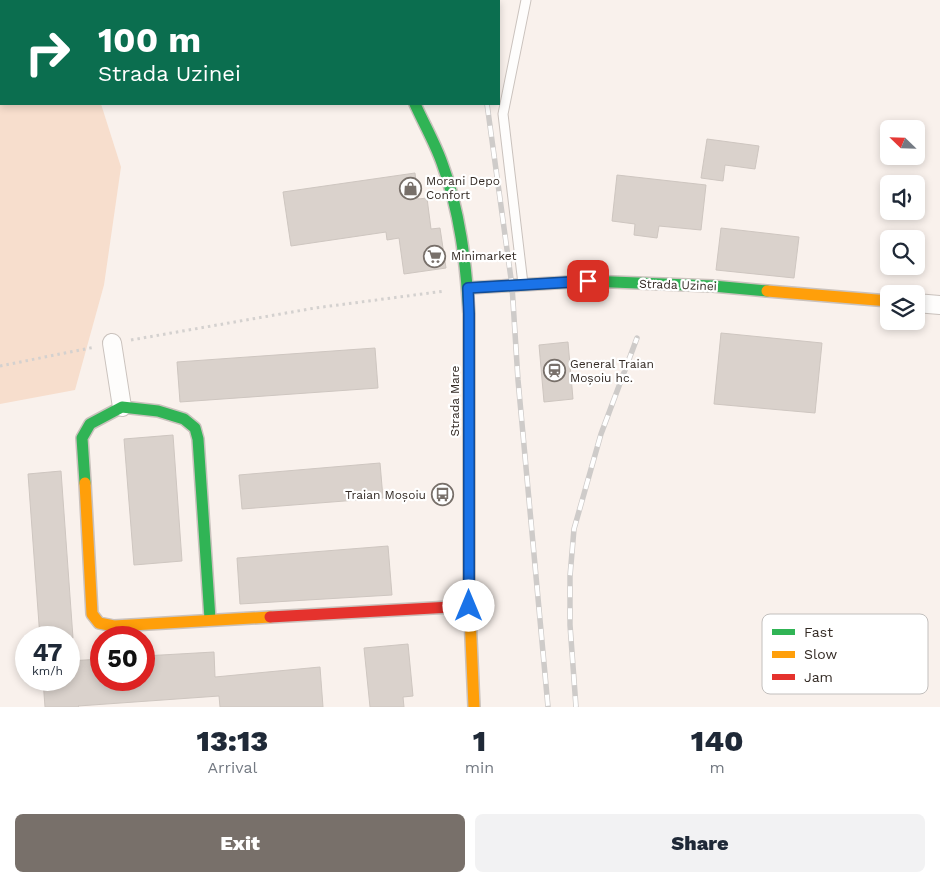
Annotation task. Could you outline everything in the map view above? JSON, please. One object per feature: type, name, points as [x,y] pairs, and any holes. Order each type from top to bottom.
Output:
[{"type":"street","name":"Strada Mare","points":[[414,105],[442,165],[460,235],[468,288],[469,606],[474,707]]},
{"type":"street","name":"Strada Uzinei","points":[[468,288],[588,281],[713,286],[880,300]]},
{"type":"street","points":[[925,304],[940,305]]},
{"type":"street","points":[[112,343],[122,407]]},
{"type":"street","points":[[210,619],[198,439],[194,428],[184,419],[158,410],[122,407],[90,424],[82,438],[92,614],[99,623],[114,626],[210,619],[469,606]]},
{"type":"lane","points":[[523,285],[503,114],[526,0]]},
{"type":"path","points":[[0,366],[112,343],[315,308],[468,288]]},
{"type":"shaded area","points":[[0,105],[101,105],[121,167],[104,285],[75,390],[0,404]]},
{"type":"building","points":[[707,139],[759,146],[755,169],[725,165],[723,181],[701,178]]},
{"type":"building","points":[[415,173],[418,199],[427,198],[431,229],[440,228],[446,268],[404,274],[399,238],[387,240],[386,232],[291,246],[283,192]]},
{"type":"building","points":[[617,175],[706,185],[701,230],[659,226],[657,238],[634,235],[635,224],[612,221]]},
{"type":"building","points":[[721,228],[799,237],[794,278],[716,270]]},
{"type":"building","points":[[721,333],[822,343],[815,413],[714,404]]},
{"type":"building","points":[[568,342],[573,399],[544,402],[539,345]]},
{"type":"building","points":[[375,348],[378,388],[180,402],[177,362]]},
{"type":"building","points":[[173,435],[182,561],[134,565],[124,439]]},
{"type":"building","points":[[380,463],[383,498],[242,509],[239,475]]},
{"type":"building","points":[[61,471],[72,626],[39,626],[28,474]]},
{"type":"building","points":[[388,546],[392,595],[240,604],[237,558]]},
{"type":"building","points":[[408,644],[413,696],[403,697],[404,707],[370,707],[364,648]]},
{"type":"building","points":[[214,652],[215,677],[320,667],[323,707],[220,707],[219,696],[79,707],[45,707],[44,691],[80,691],[80,660],[90,660],[90,691],[155,691],[155,655]]},
{"type":"railway","points":[[487,105],[512,286],[518,380],[548,707]]},
{"type":"railway","points":[[576,707],[570,625],[570,576],[574,529],[601,434],[637,338]]},
{"type":"traffic: fast","points":[[415,105],[436,148],[448,181],[458,218],[466,276],[469,314],[469,593]]},
{"type":"traffic: fast","points":[[468,288],[588,281],[713,286],[767,291]]},
{"type":"traffic: fast","points":[[85,483],[82,438],[90,424],[122,407],[158,411],[184,419],[195,428],[198,439],[210,619]]},
{"type":"traffic: slow","points":[[767,291],[880,300]]},
{"type":"traffic: slow","points":[[85,483],[92,614],[99,623],[114,626],[270,617]]},
{"type":"traffic: slow","points":[[469,593],[474,707]]},
{"type":"traffic: jam","points":[[270,617],[469,606]]},
{"type":"place","name":"Morani Depo Confort","points":[[410,188]]},
{"type":"place","name":"Minimarket","points":[[435,256]]},
{"type":"place","name":"General Traian Moșoiu hc.","points":[[554,371]]},
{"type":"place","name":"Traian Moșoiu","points":[[442,495]]},
{"type":"route","points":[[469,606],[468,288],[588,281]]}]
